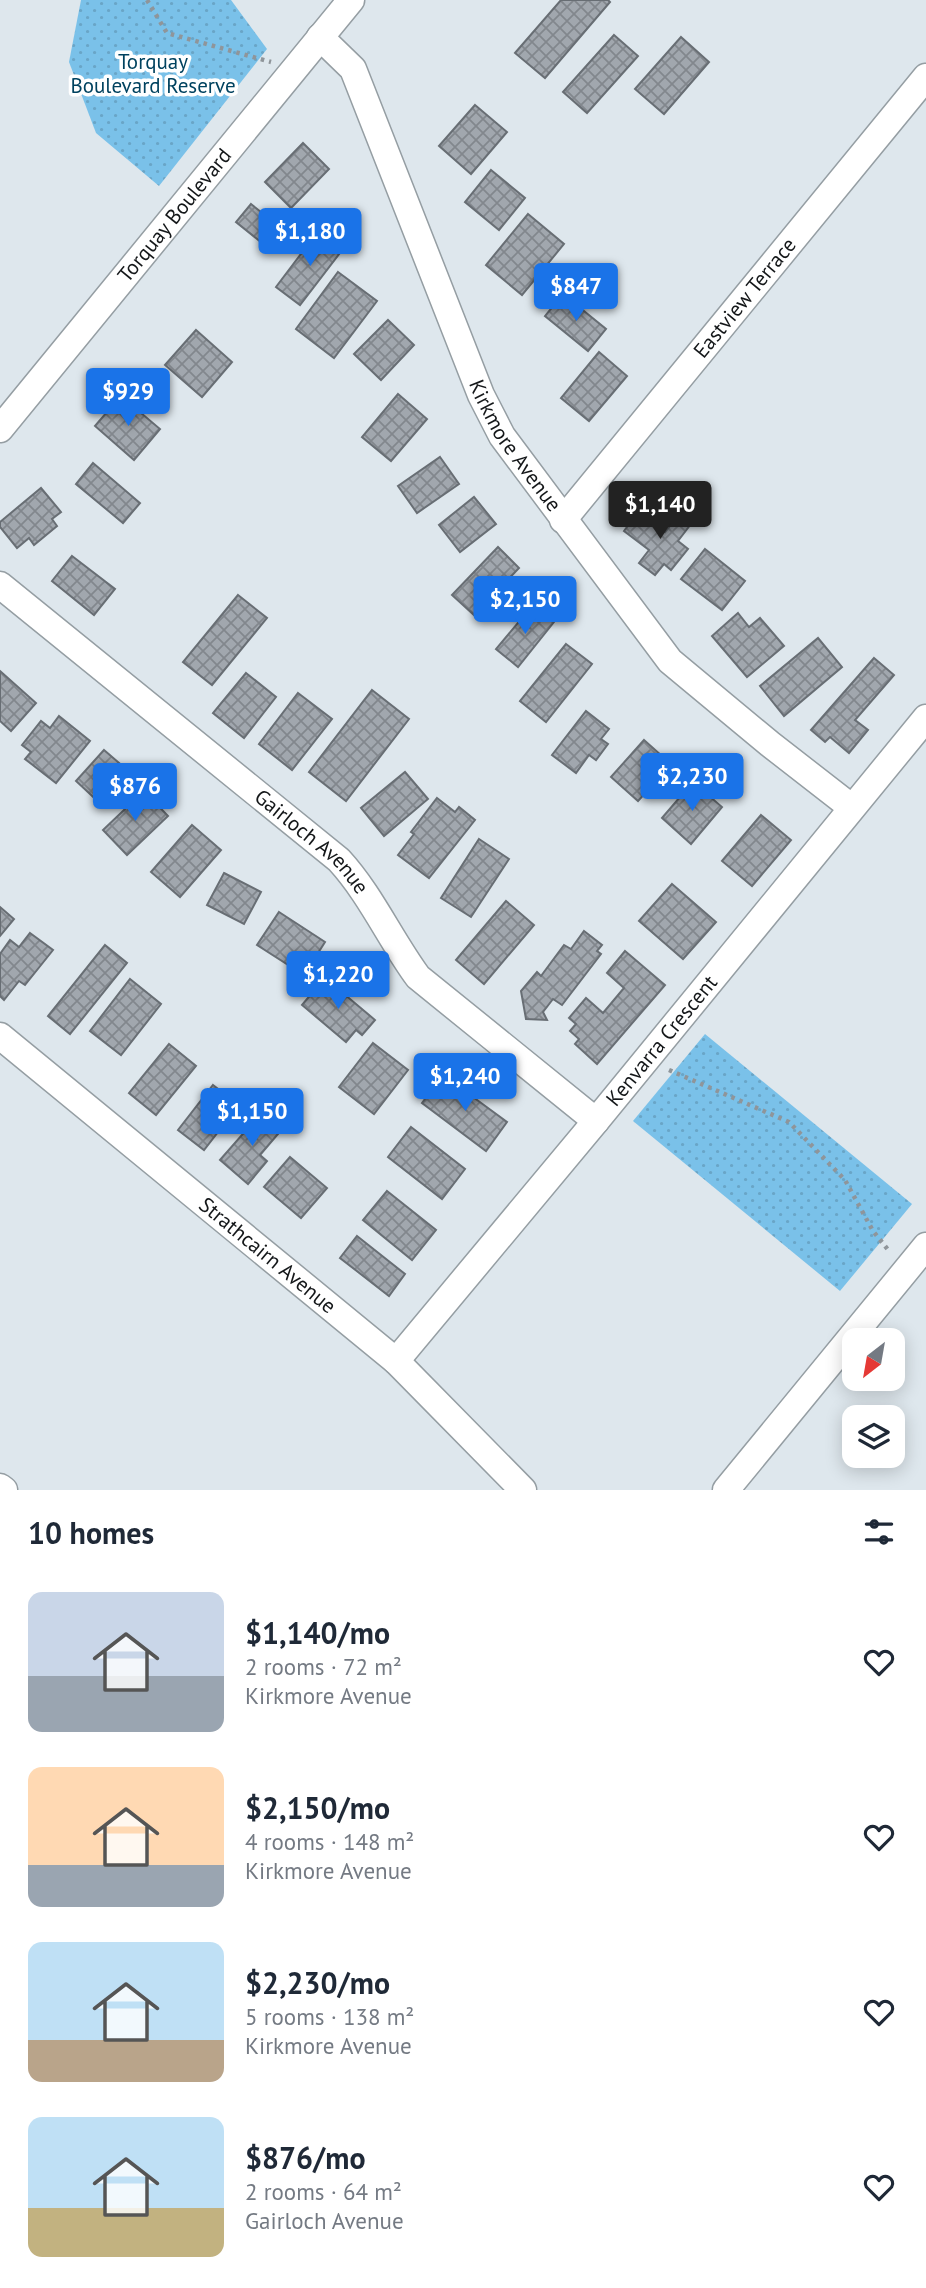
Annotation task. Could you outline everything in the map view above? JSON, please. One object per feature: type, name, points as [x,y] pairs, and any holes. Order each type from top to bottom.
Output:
[{"type":"street","name":"Torquay Boulevard","points":[[0,429],[351,0]]},
{"type":"street","name":"Kirkmore Avenue","points":[[320,37],[353,69],[481,395],[502,436],[670,661],[770,744],[852,807]]},
{"type":"street","name":"Eastview Terrace","points":[[563,520],[926,77]]},
{"type":"street","name":"Gairloch Avenue","points":[[0,585],[339,860],[357,880],[418,977],[596,1121]]},
{"type":"street","name":"Kenvarra Crescent","points":[[396,1361],[926,718]]},
{"type":"street","name":"Strathcairn Avenue","points":[[0,1036],[396,1361],[523,1490]]},
{"type":"street","points":[[726,1490],[926,1246]]},
{"type":"path","points":[[147,0],[167,33],[295,69]]},
{"type":"path","points":[[646,1059],[789,1122],[845,1180],[873,1231],[905,1271]]},
{"type":"green space","name":"Torquay Boulevard Reserve","points":[[81,0],[231,0],[267,49],[159,186],[96,133],[69,62]]},
{"type":"green space","points":[[705,1034],[912,1204],[840,1291],[633,1121]]},
{"type":"building","points":[[561,0],[610,2],[545,78],[515,53]]},
{"type":"building","points":[[614,35],[638,56],[587,113],[563,92]]},
{"type":"building","points":[[681,37],[709,62],[664,114],[635,89]]},
{"type":"building","points":[[475,105],[507,132],[471,174],[439,146]]},
{"type":"building","points":[[303,143],[329,169],[291,208],[265,182]]},
{"type":"building","points":[[491,170],[525,198],[499,230],[465,202]]},
{"type":"building","points":[[251,204],[282,229],[267,247],[236,222]]},
{"type":"building","points":[[528,214],[564,244],[522,295],[486,265]]},
{"type":"building","points":[[319,230],[343,249],[300,305],[276,287]]},
{"type":"building","points":[[338,272],[377,301],[334,358],[296,329]]},
{"type":"building","points":[[563,294],[606,329],[588,351],[545,316]]},
{"type":"building","points":[[388,320],[414,345],[381,380],[354,354]]},
{"type":"building","points":[[196,330],[232,362],[202,397],[165,365]]},
{"type":"building","points":[[599,352],[627,376],[589,421],[561,398]]},
{"type":"building","points":[[398,394],[427,419],[391,461],[362,437]]},
{"type":"building","points":[[121,396],[160,429],[134,460],[95,426]]},
{"type":"building","points":[[440,457],[459,484],[417,513],[398,486]]},
{"type":"building","points":[[93,463],[140,503],[123,523],[76,484]]},
{"type":"building","points":[[41,488],[61,512],[52,519],[57,526],[34,545],[29,538],[17,548],[0,527],[0,522]]},
{"type":"building","points":[[474,497],[496,524],[460,552],[439,525]]},
{"type":"building","points":[[639,511],[665,532],[682,511],[694,520],[678,541],[688,549],[671,570],[664,564],[655,575],[639,563],[649,550],[624,531]]},
{"type":"building","points":[[498,547],[519,568],[474,615],[452,595]]},
{"type":"building","points":[[705,549],[745,581],[722,610],[681,579]]},
{"type":"building","points":[[72,556],[115,589],[94,615],[52,581]]},
{"type":"building","points":[[238,595],[267,618],[212,685],[183,662]]},
{"type":"building","points":[[533,605],[554,622],[518,667],[496,649]]},
{"type":"building","points":[[738,613],[749,627],[760,618],[784,646],[747,677],[712,636]]},
{"type":"building","points":[[818,638],[842,667],[784,716],[760,686]]},
{"type":"building","points":[[566,644],[592,664],[546,722],[520,701]]},
{"type":"building","points":[[874,658],[894,675],[855,720],[868,730],[849,753],[830,737],[825,742],[811,730]]},
{"type":"building","points":[[0,671],[36,703],[11,731],[0,721]]},
{"type":"building","points":[[246,673],[276,697],[244,738],[213,713]]},
{"type":"building","points":[[372,690],[409,719],[346,801],[309,772]]},
{"type":"building","points":[[298,693],[332,719],[292,770],[259,744]]},
{"type":"building","points":[[586,711],[609,729],[601,739],[608,744],[596,760],[589,755],[576,773],[552,755]]},
{"type":"building","points":[[59,716],[90,741],[56,783],[25,759],[31,752],[22,745],[41,721],[50,728]]},
{"type":"building","points":[[644,740],[671,764],[638,801],[611,777]]},
{"type":"building","points":[[104,750],[133,775],[104,807],[76,781]]},
{"type":"building","points":[[405,772],[428,799],[384,836],[361,808]]},
{"type":"building","points":[[693,782],[722,807],[691,844],[662,818]]},
{"type":"building","points":[[144,791],[168,816],[127,855],[103,830]]},
{"type":"building","points":[[437,798],[455,812],[459,807],[475,820],[429,878],[398,855],[414,834],[411,832]]},
{"type":"building","points":[[761,815],[791,840],[752,886],[722,861]]},
{"type":"building","points":[[192,825],[221,850],[180,897],[151,872]]},
{"type":"building","points":[[479,839],[509,859],[471,917],[441,898]]},
{"type":"building","points":[[224,873],[261,892],[244,924],[207,905]]},
{"type":"building","points":[[672,884],[716,922],[683,959],[639,921]]},
{"type":"building","points":[[506,901],[534,925],[484,984],[456,960]]},
{"type":"building","points":[[0,907],[14,919],[0,936]]},
{"type":"building","points":[[279,912],[325,942],[304,975],[257,945]]},
{"type":"building","points":[[584,931],[602,945],[597,951],[601,954],[562,1005],[553,999],[543,1012],[547,1020],[526,1019],[521,991],[537,972],[541,976],[564,945],[571,949]]},
{"type":"building","points":[[30,933],[53,950],[25,985],[19,981],[4,1000],[0,996],[0,954],[10,940],[19,947]]},
{"type":"building","points":[[105,945],[127,963],[70,1034],[48,1016]]},
{"type":"building","points":[[625,951],[665,985],[597,1064],[575,1044],[579,1039],[570,1031],[576,1024],[569,1018],[586,998],[603,1013],[624,988],[607,973]]},
{"type":"building","points":[[325,978],[375,1020],[362,1035],[356,1030],[346,1042],[302,1005]]},
{"type":"building","points":[[130,979],[161,1004],[121,1055],[90,1031]]},
{"type":"building","points":[[373,1043],[408,1070],[374,1114],[339,1087]]},
{"type":"building","points":[[169,1044],[196,1066],[156,1115],[129,1093]]},
{"type":"building","points":[[443,1075],[507,1122],[486,1151],[422,1103]]},
{"type":"building","points":[[213,1085],[239,1105],[204,1150],[178,1130]]},
{"type":"building","points":[[263,1111],[283,1128],[260,1155],[267,1161],[248,1184],[220,1160]]},
{"type":"building","points":[[411,1127],[465,1169],[442,1199],[388,1157]]},
{"type":"building","points":[[290,1157],[327,1188],[301,1218],[264,1187]]},
{"type":"building","points":[[387,1191],[436,1230],[412,1260],[363,1220]]},
{"type":"building","points":[[357,1236],[405,1274],[389,1296],[340,1258]]}]
